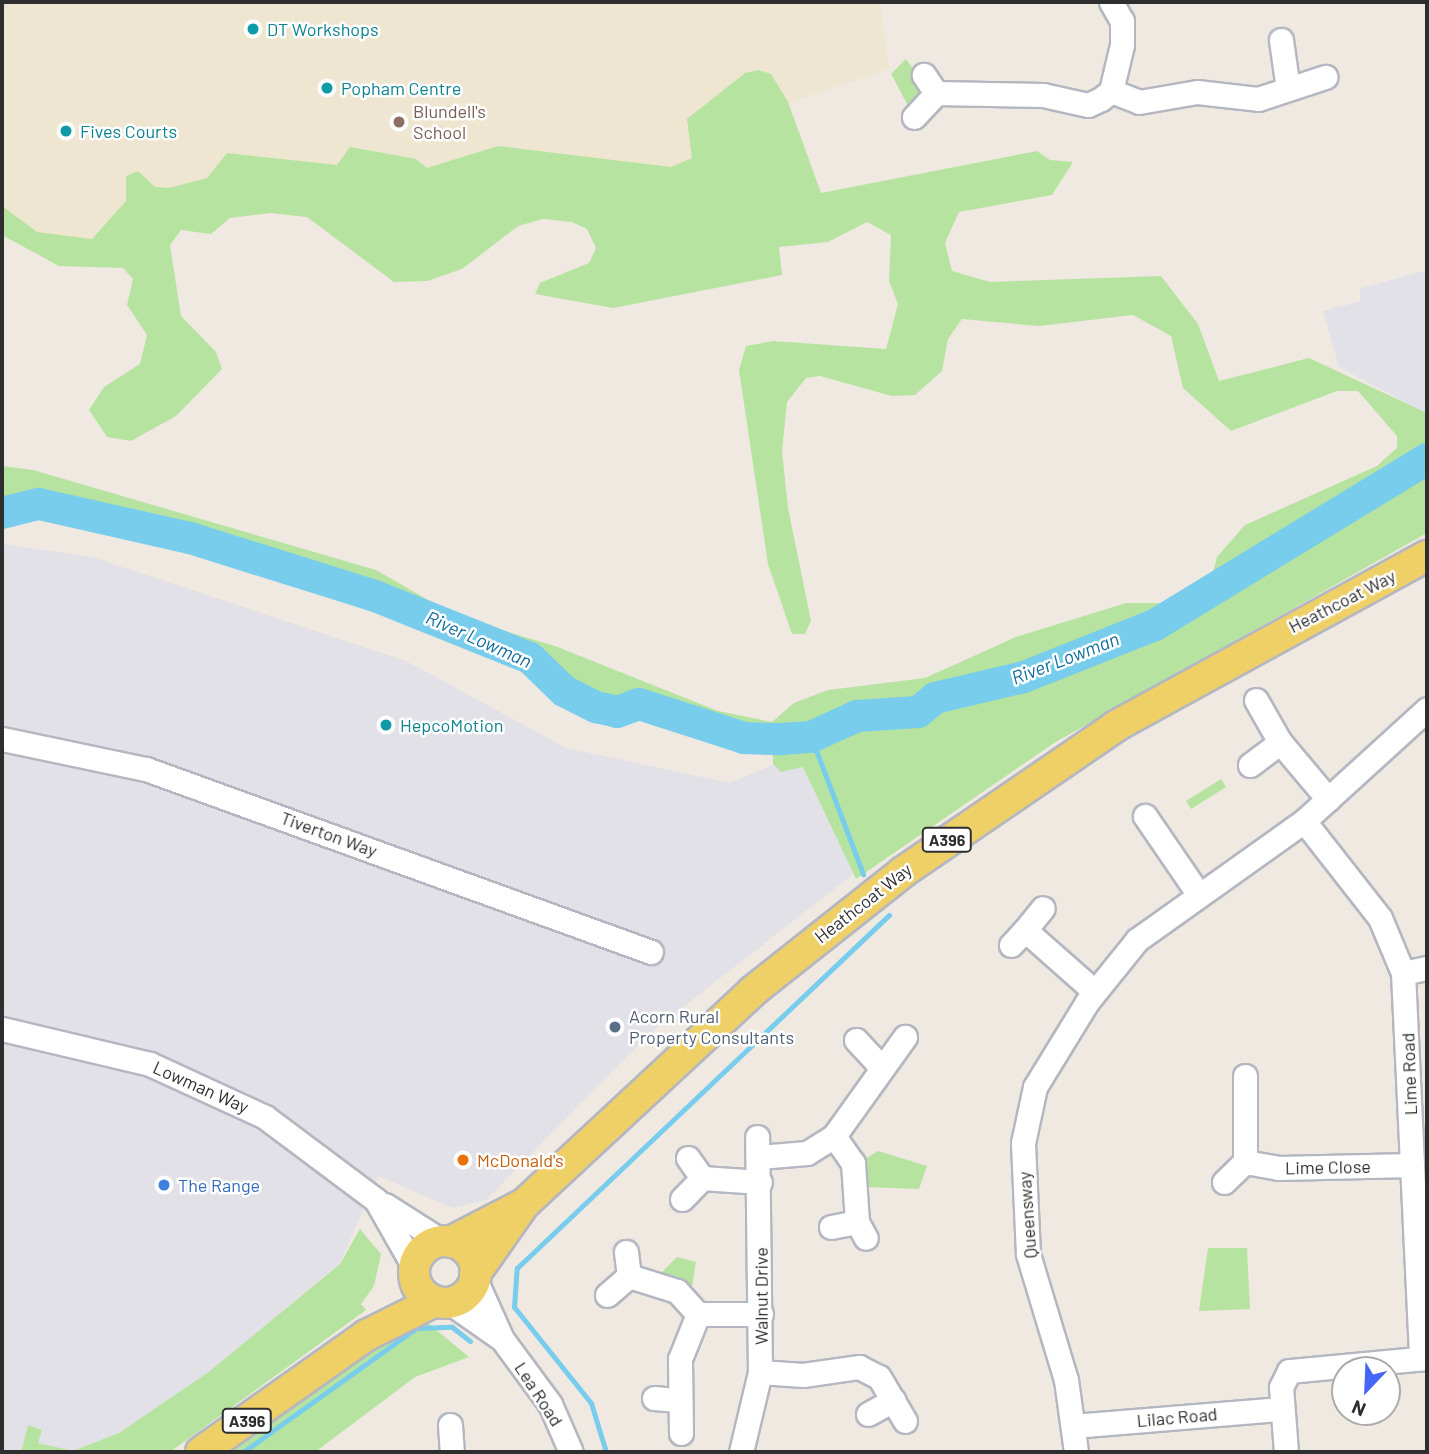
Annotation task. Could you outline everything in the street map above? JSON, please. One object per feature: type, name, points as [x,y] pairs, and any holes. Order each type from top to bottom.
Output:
[{"type":"main road","name":"Heathcoat Way","points":[[475,1277],[524,1204],[753,991],[914,864],[1116,726],[1427,556]]},
{"type":"main road","name":"Heathcoat Way","points":[[446,1242],[524,1204]]},
{"type":"main road","points":[[446,1242],[466,1250],[475,1277],[466,1295],[442,1302],[414,1272],[424,1249],[446,1242]]},
{"type":"main road","name":"A396","points":[[367,1335],[414,1272]]},
{"type":"main road","name":"A396","points":[[201,1452],[367,1335],[442,1302]]},
{"type":"street","points":[[914,117],[930,84],[1043,95],[1088,105],[1111,91],[1122,45],[1122,21],[1111,2]]},
{"type":"street","points":[[1281,40],[1288,89]]},
{"type":"street","points":[[1111,91],[1139,102],[1197,92],[1258,99],[1325,77]]},
{"type":"street","points":[[1256,700],[1280,742],[1328,799]]},
{"type":"street","name":"Queensway","points":[[1076,1452],[1066,1380],[1028,1254],[1023,1143],[1034,1087],[1094,991],[1137,940],[1197,892],[1304,821],[1427,709]]},
{"type":"street","name":"Tiverton Way","points":[[2,739],[146,769],[651,953]]},
{"type":"street","points":[[1250,765],[1280,742]]},
{"type":"street","points":[[1145,816],[1197,892]]},
{"type":"street","name":"Lime Road","points":[[1304,821],[1380,918],[1403,972],[1417,1166],[1424,1359]]},
{"type":"street","points":[[1043,908],[1018,938],[1094,991]]},
{"type":"street","points":[[1403,972],[1427,968]]},
{"type":"street","name":"Lowman Way","points":[[2,1029],[108,1050],[185,1078],[265,1117],[376,1200],[446,1242]]},
{"type":"street","points":[[831,1227],[861,1230],[853,1164],[834,1136],[880,1066],[905,1037]]},
{"type":"street","points":[[856,1040],[880,1066]]},
{"type":"street","points":[[1224,1182],[1245,1162],[1245,1076]]},
{"type":"street","name":"Walnut Drive","points":[[741,1452],[760,1372],[758,1147],[807,1153],[834,1136]]},
{"type":"street","points":[[688,1158],[702,1178]]},
{"type":"street","name":"Lime Close","points":[[1245,1162],[1278,1168],[1417,1166]]},
{"type":"street","points":[[702,1178],[760,1182]]},
{"type":"street","points":[[682,1199],[702,1178]]},
{"type":"street","name":"Lowman Way","points":[[376,1200],[414,1272]]},
{"type":"street","points":[[626,1252],[629,1276]]},
{"type":"street","points":[[629,1276],[677,1291],[698,1314],[761,1314]]},
{"type":"street","points":[[607,1295],[629,1276]]},
{"type":"street","name":"Lea Road","points":[[475,1277],[502,1339],[550,1404],[571,1452]]},
{"type":"street","name":"Lea Road","points":[[442,1302],[502,1339]]},
{"type":"street","points":[[681,1433],[678,1400],[682,1344],[698,1314]]},
{"type":"street","points":[[1286,1452],[1281,1409],[1282,1378],[1298,1368],[1424,1359]]},
{"type":"street","points":[[760,1372],[803,1375],[859,1367],[879,1377],[905,1421]]},
{"type":"street","points":[[654,1398],[678,1400]]},
{"type":"street","points":[[868,1414],[893,1400]]},
{"type":"street","name":"Lilac Road","points":[[1073,1426],[1281,1409]]},
{"type":"street","points":[[450,1425],[452,1452]]},
{"type":"shaded area","name":"Blundell's School","points":[[2,2],[880,2],[889,69],[788,103],[821,193],[551,209],[342,239],[307,217],[270,213],[230,218],[211,234],[181,230],[170,245],[170,267],[59,266],[2,235]]},
{"type":"shaded area","points":[[1427,270],[1427,414],[1339,367],[1323,311],[1361,301],[1359,289]]},
{"type":"shaded area","points":[[2,544],[92,557],[406,661],[566,748],[730,783],[814,747],[880,853],[650,1033],[486,1200],[453,1208],[378,1176],[340,1263],[208,1373],[119,1433],[73,1451],[38,1443],[28,1426],[21,1452],[2,1452]]},
{"type":"green space","points":[[906,59],[923,83],[924,101],[911,111],[891,74]]},
{"type":"green space","points":[[759,70],[771,74],[788,102],[821,193],[1037,151],[1050,160],[1073,162],[1052,195],[959,212],[945,243],[952,271],[990,282],[1161,276],[1198,324],[1219,381],[1309,358],[1427,413],[1427,533],[1054,743],[856,879],[803,767],[781,772],[773,764],[773,733],[754,734],[691,710],[630,698],[613,703],[576,690],[531,654],[387,592],[157,524],[55,501],[24,499],[2,506],[2,466],[33,470],[376,570],[458,617],[555,646],[718,711],[772,722],[794,703],[828,690],[925,678],[1016,637],[1126,603],[1184,603],[1211,579],[1217,557],[1245,525],[1377,466],[1397,448],[1397,436],[1358,391],[1337,391],[1231,431],[1183,388],[1171,336],[1133,315],[1039,326],[962,319],[948,339],[942,371],[915,395],[892,396],[820,376],[806,378],[787,402],[782,451],[788,508],[811,621],[805,634],[792,634],[768,564],[739,370],[746,346],[773,341],[886,349],[898,304],[889,281],[891,235],[867,222],[828,242],[779,247],[782,275],[613,308],[535,294],[540,283],[589,263],[596,248],[587,229],[572,222],[543,219],[518,226],[462,269],[427,281],[394,282],[307,217],[270,213],[230,218],[211,234],[181,230],[170,245],[181,316],[216,352],[222,369],[176,416],[131,441],[107,437],[89,410],[104,387],[140,364],[147,335],[127,305],[133,279],[123,268],[59,266],[2,235],[2,206],[37,232],[92,239],[126,201],[126,176],[138,171],[155,187],[169,188],[207,178],[227,153],[337,165],[350,147],[416,159],[427,168],[498,146],[671,167],[692,158],[687,119],[745,73]]},
{"type":"green space","points":[[1221,779],[1226,787],[1191,809],[1186,801]]},
{"type":"green space","points":[[878,1151],[927,1166],[919,1189],[864,1187],[860,1162]]},
{"type":"green space","points":[[360,1229],[381,1254],[374,1286],[361,1304],[366,1310],[170,1452],[21,1452],[28,1425],[42,1430],[38,1443],[73,1451],[119,1433],[210,1371],[340,1264]]},
{"type":"green space","points":[[1208,1248],[1247,1248],[1250,1309],[1199,1311]]},
{"type":"green space","points":[[677,1257],[696,1262],[691,1293],[657,1277]]},
{"type":"green space","points":[[428,1323],[469,1357],[415,1377],[315,1452],[231,1452],[377,1348]]},
{"type":"waterway","name":"River Lowman","points":[[2,513],[39,504],[190,538],[375,596],[530,658],[564,691],[596,707],[617,712],[639,704],[744,738],[781,739],[811,737],[857,716],[918,712],[935,698],[1024,677],[1155,625],[1427,459]]},
{"type":"waterway","points":[[811,737],[863,874]]},
{"type":"waterway","points":[[606,1452],[591,1403],[514,1307],[517,1268],[889,915]]},
{"type":"waterway","points":[[243,1452],[416,1328],[452,1327],[470,1341]]},
{"type":"place","name":"DT Workshops","points":[[253,29]]},
{"type":"place","name":"Popham Centre","points":[[327,88]]},
{"type":"place","name":"Blundell's School","points":[[399,122]]},
{"type":"place","name":"Fives Courts","points":[[66,131]]},
{"type":"place","name":"HepcoMotion","points":[[386,725]]},
{"type":"place","name":"Acorn Rural Property Consultants","points":[[615,1027]]},
{"type":"place","name":"McDonald's","points":[[463,1160]]},
{"type":"place","name":"The Range","points":[[164,1185]]}]
